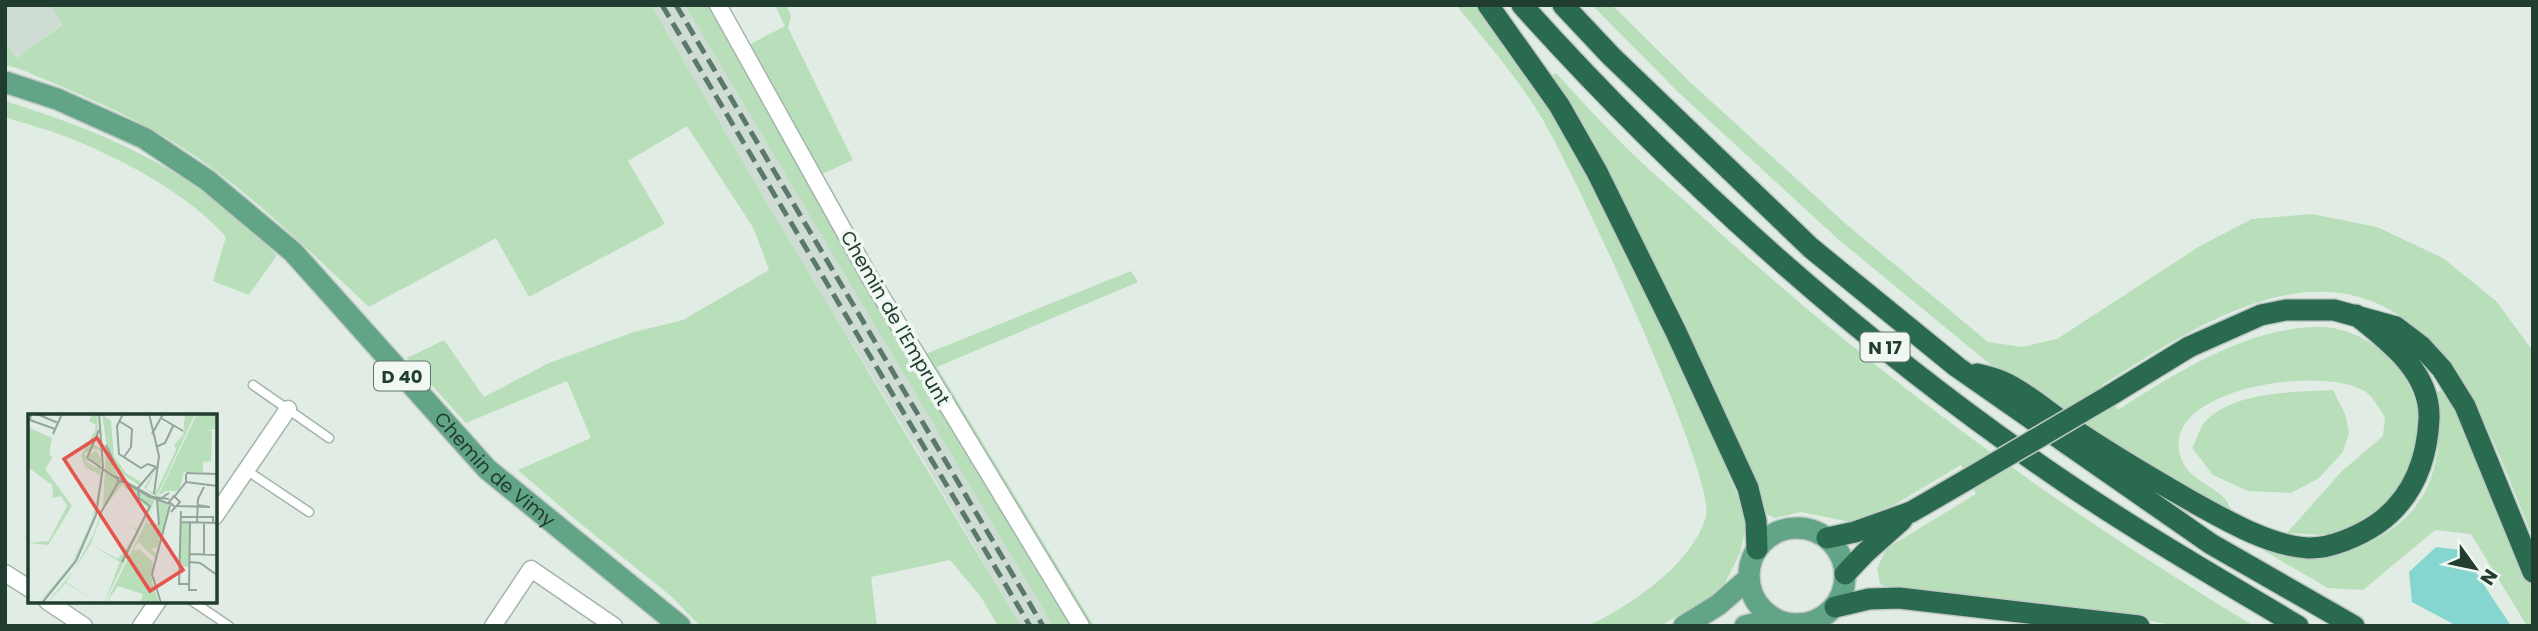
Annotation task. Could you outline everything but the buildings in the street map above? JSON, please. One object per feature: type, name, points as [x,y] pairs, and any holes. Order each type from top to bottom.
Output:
[{"type":"highway","points":[[1488,5],[1559,105],[1597,172],[1664,307],[1748,488],[1756,521],[1757,549]]},
{"type":"highway","name":"N 17","points":[[1522,5],[1586,77],[1702,190],[1790,269],[1936,389],[2069,485],[2196,566],[2298,626]]},
{"type":"highway","name":"N 17","points":[[1563,5],[1811,248],[1957,367],[2211,544],[2354,626]]},
{"type":"highway","points":[[1827,538],[1855,532],[1911,512],[2189,346],[2261,316],[2286,310],[2313,309],[2356,315],[2396,327],[2421,346],[2442,369],[2466,406],[2533,572]]},
{"type":"highway","points":[[1957,367],[2003,382],[2114,456],[2232,524],[2273,540],[2309,548],[2335,543],[2366,531],[2392,513],[2409,492],[2428,442],[2429,413],[2421,383],[2406,359],[2356,315]]},
{"type":"highway","points":[[1845,575],[1865,553],[1911,512]]},
{"type":"highway","points":[[1835,607],[1869,598],[1899,598],[2139,626]]},
{"type":"main road","name":"Chemin de Vimy","points":[[5,82],[57,99],[144,138],[207,180],[293,252],[487,469],[680,626]]},
{"type":"main road","points":[[1782,530],[1813,530],[1827,538],[1840,554],[1845,575],[1844,586],[1835,607],[1822,617],[1807,623],[1791,624],[1776,619],[1762,609],[1752,594],[1749,578],[1757,549],[1768,538],[1782,530]]},
{"type":"main road","points":[[1684,626],[1724,600],[1749,578]]},
{"type":"main road","points":[[1745,626],[1776,619]]},
{"type":"street","name":"Chemin de l'Emprunt","points":[[718,5],[876,288],[1081,626]]},
{"type":"street","points":[[217,513],[288,409]]},
{"type":"street","points":[[493,626],[530,569],[614,626]]},
{"type":"street","points":[[5,573],[28,588]]},
{"type":"street","points":[[50,603],[83,626]]},
{"type":"street","points":[[141,626],[157,603]]},
{"type":"lane","points":[[253,385],[329,438]]},
{"type":"lane","points":[[246,470],[309,512]]},
{"type":"lane","points":[[195,603],[229,626]]},
{"type":"shaded area","points":[[5,5],[50,5],[63,23],[17,58],[5,43]]},
{"type":"shaded area","points":[[651,5],[685,5],[1053,626],[1021,626]]},
{"type":"green space","points":[[50,5],[651,5],[1021,626],[998,626],[981,597],[950,560],[871,577],[877,626],[700,626],[671,596],[518,470],[591,438],[567,381],[466,423],[407,358],[444,340],[484,397],[549,363],[634,332],[683,320],[769,270],[754,229],[687,126],[628,161],[665,224],[529,297],[496,238],[369,307],[256,203],[183,148],[103,105],[5,65],[5,43],[17,58],[63,24]]},
{"type":"green space","points":[[685,5],[711,5],[912,363],[1075,626],[1053,626]]},
{"type":"green space","points":[[775,5],[786,5],[791,16],[788,28],[853,160],[820,175],[747,46],[785,26]]},
{"type":"green space","points":[[1456,5],[1474,5],[1548,108],[1621,242],[1709,428],[1743,509],[1745,530],[1740,553],[1724,585],[1707,599],[1660,626],[1588,626],[1605,618],[1658,582],[1688,551],[1699,534],[1706,516],[1704,490],[1690,446],[1642,327],[1548,129],[1517,81]]},
{"type":"green space","points":[[1592,5],[1612,5],[1690,82],[1846,224],[1988,342],[2022,347],[2057,339],[2200,246],[2252,219],[2312,214],[2377,227],[2443,258],[2496,301],[2533,351],[2533,538],[2499,454],[2469,393],[2442,352],[2407,321],[2369,300],[2330,292],[2290,294],[2250,305],[2211,322],[2172,342],[2102,385],[2118,410],[2210,356],[2260,336],[2286,330],[2335,328],[2356,335],[2376,347],[2406,380],[2415,401],[2419,423],[2415,458],[2387,507],[2368,521],[2329,534],[2287,533],[2341,472],[2383,436],[2385,417],[2366,392],[2344,384],[2314,380],[2280,382],[2246,389],[2215,400],[2191,417],[2179,438],[2183,463],[2187,469],[2224,498],[2232,510],[2193,491],[2103,439],[2002,374],[1839,240],[1678,92]]},
{"type":"green space","points":[[1556,73],[1621,143],[1657,177],[1770,278],[1902,386],[2110,535],[2254,626],[2175,626],[2137,618],[1890,589],[1880,584],[1877,568],[1887,548],[1976,494],[1961,465],[1894,505],[1850,522],[1801,512],[1775,518],[1767,514],[1726,413],[1604,174],[1548,78]]},
{"type":"green space","points":[[5,101],[114,141],[165,167],[221,206],[277,255],[249,295],[213,281],[226,237],[212,222],[177,194],[116,159],[68,137],[5,117]]},
{"type":"green space","points":[[1131,271],[1138,282],[937,367],[1094,626],[1086,626],[923,355]]},
{"type":"green space","points":[[2447,389],[2533,590],[2533,626],[2527,626],[2471,534],[2435,530],[2363,590],[2328,588],[2256,546],[2258,541],[2305,554],[2327,556],[2360,546],[2393,529],[2422,497],[2431,479],[2439,438],[2436,392]]},
{"type":"green space","points":[[2333,390],[2345,414],[2349,432],[2343,452],[2319,478],[2291,493],[2248,491],[2213,475],[2192,448],[2204,423],[2216,412],[2230,405],[2264,395]]},
{"type":"water","points":[[2436,547],[2461,550],[2511,626],[2457,626],[2412,602],[2409,572]]},
{"type":"railway","points":[[662,5],[1030,626]]},
{"type":"railway","points":[[676,5],[1043,626]]}]
